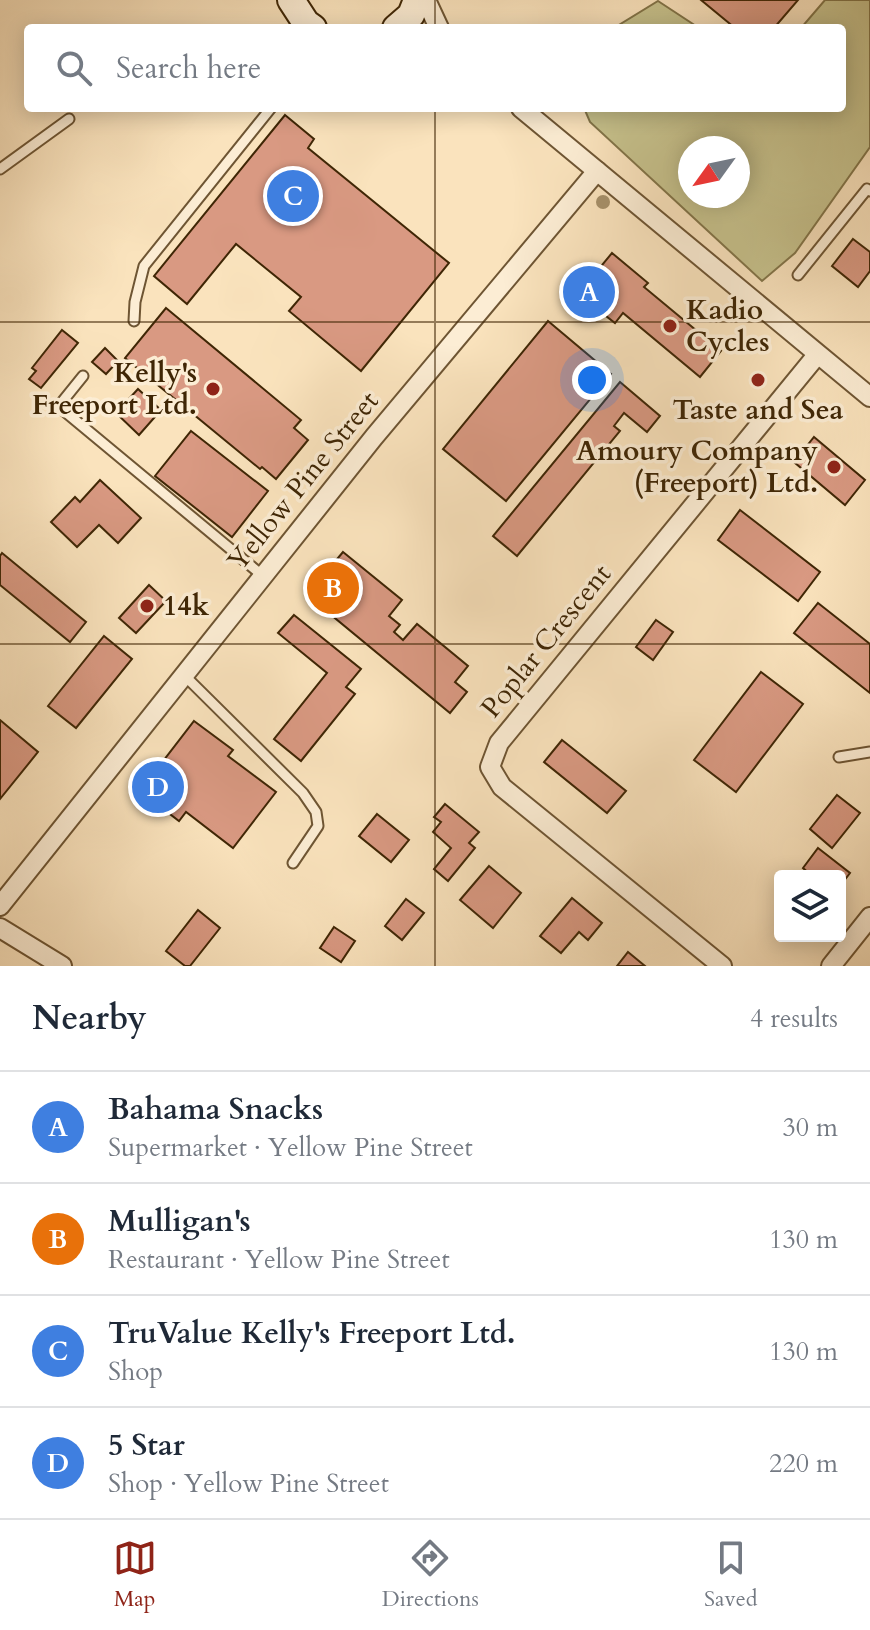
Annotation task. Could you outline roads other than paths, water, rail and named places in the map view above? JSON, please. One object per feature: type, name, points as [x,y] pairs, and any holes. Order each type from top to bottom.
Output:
[{"type":"main road","points":[[291,0],[307,24]]},
{"type":"main road","points":[[401,24],[411,15],[417,0]]},
{"type":"street","points":[[426,0],[437,24]]},
{"type":"street","points":[[526,112],[870,397]]},
{"type":"street","name":"Yellow Pine Street","points":[[0,906],[374,437],[597,171]]},
{"type":"street","name":"Poplar Crescent","points":[[722,966],[502,787],[490,767],[499,743],[817,355]]},
{"type":"street","points":[[831,966],[870,917]]},
{"type":"street","points":[[0,928],[62,966]]},
{"type":"lane","points":[[134,321],[135,302],[144,266],[268,112]]},
{"type":"lane","points":[[0,169],[69,119]]},
{"type":"lane","points":[[798,275],[867,189],[870,191]]},
{"type":"lane","points":[[83,376],[62,402],[63,410],[263,576]]},
{"type":"lane","points":[[184,675],[303,793],[316,812],[318,826],[293,863]]},
{"type":"lane","points":[[839,757],[870,752]]},
{"type":"place","name":"TruValue Kelly's Freeport Ltd.","points":[[293,196]]},
{"type":"place","name":"Bahama Snacks","points":[[589,292]]},
{"type":"place","name":"Kadio Cycles","points":[[670,326]]},
{"type":"place","name":"Taste and Sea","points":[[758,380]]},
{"type":"place","name":"Kelly's Freeport Ltd.","points":[[213,389]]},
{"type":"place","name":"Amoury Company (Freeport) Ltd.","points":[[834,467]]},
{"type":"place","name":"Mulligan's","points":[[333,588]]},
{"type":"place","name":"14k","points":[[147,606]]},
{"type":"place","name":"5 Star","points":[[158,787]]}]
